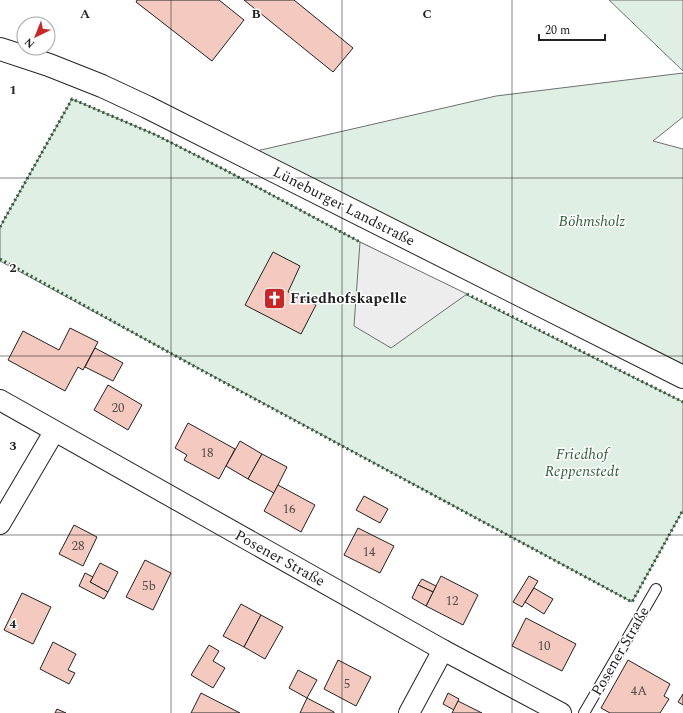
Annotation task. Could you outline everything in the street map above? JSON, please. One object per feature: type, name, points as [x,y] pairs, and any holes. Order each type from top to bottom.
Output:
[{"type":"main road","name":"Lüneburger Landstraße","points":[[0,49],[49,64],[147,107],[683,377]]},
{"type":"street","name":"Posener Straße","points":[[0,400],[54,432],[443,650],[561,713]]},
{"type":"street","points":[[0,524],[54,432]]},
{"type":"street","points":[[409,713],[443,650]]},
{"type":"lane","name":"Posener Straße","points":[[584,713],[656,589]]},
{"type":"green space","points":[[609,0],[683,0],[683,71]]},
{"type":"green space","name":"Böhmsholz","points":[[683,73],[683,117],[653,141],[683,149],[683,365],[252,152],[496,96]]},
{"type":"green space","name":"Friedhof Reppenstedt","points":[[72,99],[156,135],[360,242],[683,402],[683,510],[632,602],[0,261],[0,227]]},
{"type":"shaded area","points":[[360,242],[467,294],[391,348],[354,326]]},
{"type":"building","points":[[137,0],[219,0],[244,20],[212,61],[136,2]]},
{"type":"building","points":[[244,0],[294,0],[353,48],[333,72]]},
{"type":"building","name":"Friedhofskapelle","points":[[273,252],[300,266],[288,292],[316,305],[301,334],[245,305]]},
{"type":"building","points":[[70,328],[98,342],[83,370],[78,367],[65,391],[8,360],[23,331],[59,350]]},
{"type":"building","points":[[95,348],[123,363],[113,381],[85,367]]},
{"type":"building","points":[[108,385],[142,405],[128,430],[94,410]]},
{"type":"building","points":[[188,423],[235,449],[219,479],[184,460],[187,455],[175,448]]},
{"type":"building","points":[[240,441],[262,454],[248,479],[226,466]]},
{"type":"building","points":[[262,454],[287,467],[274,493],[248,479]]},
{"type":"building","points":[[278,485],[315,505],[301,532],[264,511]]},
{"type":"building","points":[[364,496],[388,509],[380,523],[356,510]]},
{"type":"building","points":[[74,525],[97,537],[83,566],[59,554]]},
{"type":"building","points":[[358,528],[394,546],[380,573],[344,555]]},
{"type":"building","points":[[145,560],[171,573],[153,610],[126,597]]},
{"type":"building","points":[[100,563],[118,572],[108,592],[90,582]]},
{"type":"building","points":[[85,573],[93,577],[90,582],[108,592],[104,599],[79,586]]},
{"type":"building","points":[[441,576],[478,595],[463,625],[426,606]]},
{"type":"building","points":[[529,576],[538,581],[522,607],[513,602]]},
{"type":"building","points":[[422,579],[436,586],[433,592],[418,585]]},
{"type":"building","points":[[418,585],[433,592],[426,606],[412,598]]},
{"type":"building","points":[[534,588],[553,599],[544,614],[525,602]]},
{"type":"building","points":[[22,593],[51,607],[33,644],[4,630]]},
{"type":"building","points":[[241,604],[261,615],[244,647],[223,636]]},
{"type":"building","points":[[261,615],[283,627],[265,659],[244,647]]},
{"type":"building","points":[[526,618],[576,644],[562,671],[512,646]]},
{"type":"building","points":[[53,642],[76,654],[68,670],[75,673],[69,684],[40,669]]},
{"type":"building","points":[[209,645],[219,651],[213,661],[225,668],[213,688],[191,675]]},
{"type":"building","points":[[338,660],[371,677],[356,706],[324,689]]},
{"type":"building","points":[[628,660],[670,684],[664,696],[669,699],[660,713],[610,713],[601,708]]},
{"type":"building","points":[[298,670],[317,680],[307,698],[289,688]]},
{"type":"building","points":[[201,693],[240,713],[191,713]]},
{"type":"building","points":[[448,693],[459,699],[454,710],[443,704]]},
{"type":"building","points":[[683,694],[683,705],[678,702]]},
{"type":"building","points":[[307,698],[334,712],[334,713],[300,713]]},
{"type":"building","points":[[458,701],[482,713],[452,713]]},
{"type":"building","points":[[57,709],[66,713],[55,713]]},
{"type":"hedge","points":[[0,227],[72,99],[156,135],[360,242]]},
{"type":"hedge","points":[[0,259],[201,370],[632,602],[683,510]]},
{"type":"hedge","points":[[467,294],[683,402]]},
{"type":"place","name":"Friedhofskapelle","points":[[275,298]]}]
